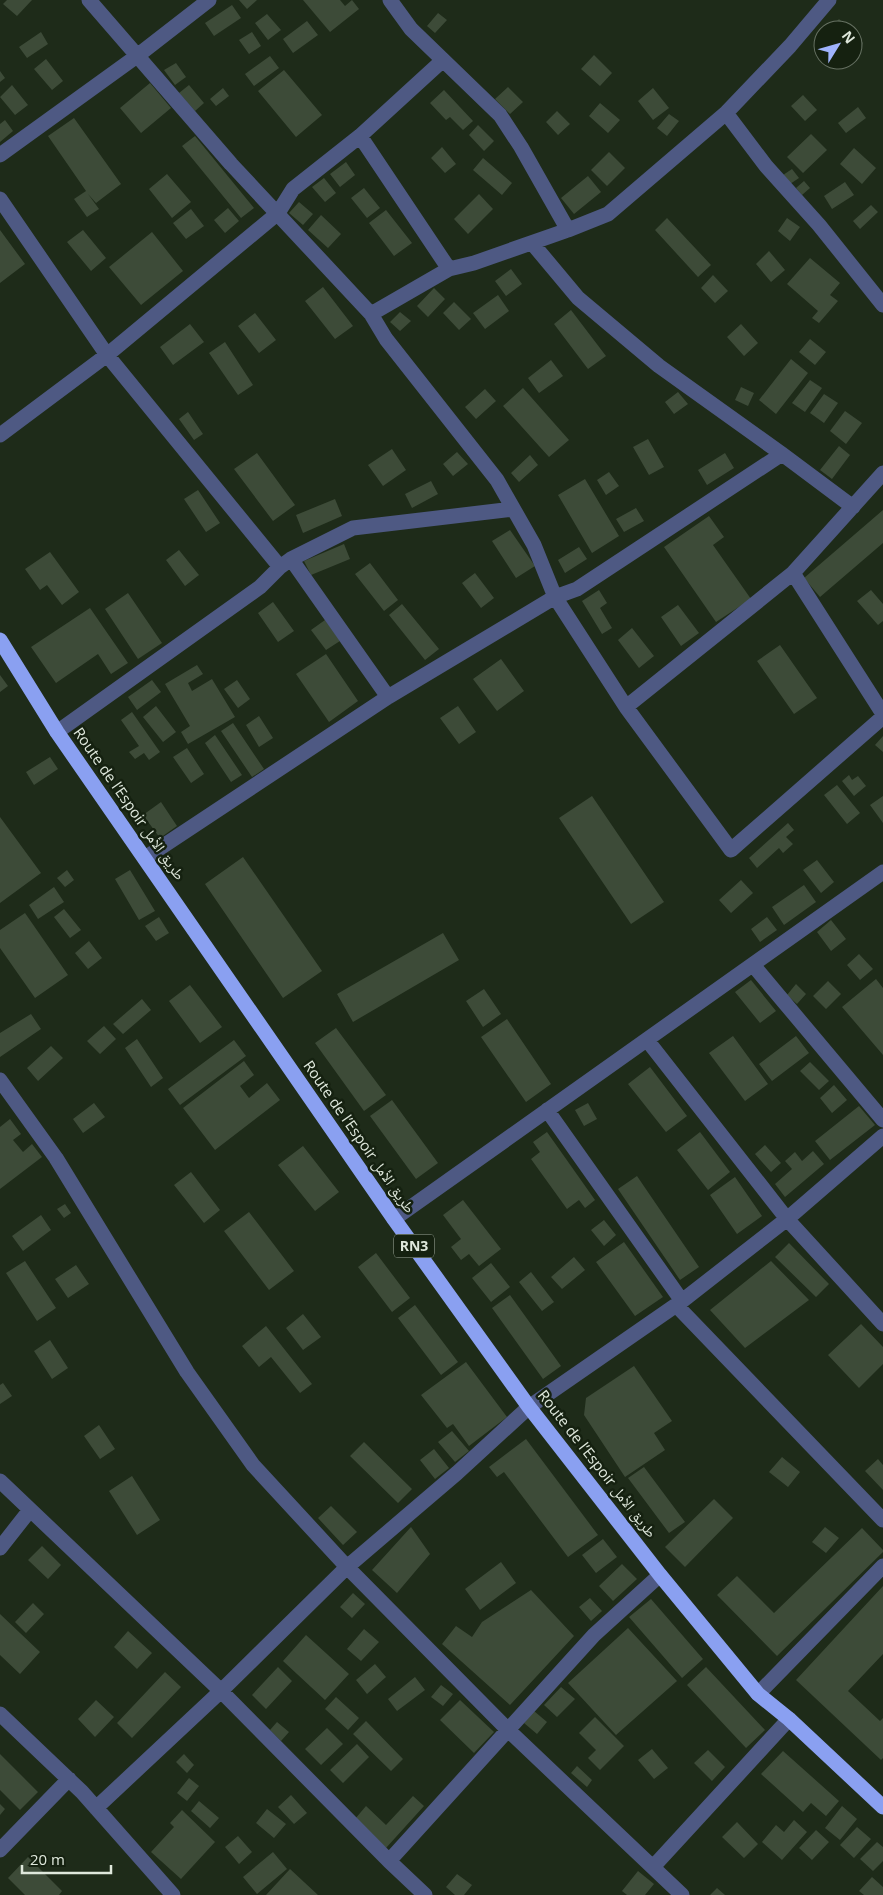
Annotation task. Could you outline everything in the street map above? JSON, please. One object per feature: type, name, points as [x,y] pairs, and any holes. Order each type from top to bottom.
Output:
[{"type":"highway","name":"Route de l’Espoir طريق الأمل","points":[[2,646],[57,732],[394,1219],[530,1407],[660,1575],[758,1694],[789,1719],[883,1807]]},
{"type":"street","points":[[89,0],[231,164],[371,314],[386,339],[497,480],[534,545],[555,597],[626,707],[731,850],[883,716],[793,573]]},
{"type":"street","points":[[0,155],[137,56],[209,0]]},
{"type":"street","points":[[390,0],[411,29],[500,115],[521,147],[568,230]]},
{"type":"street","points":[[371,314],[450,269],[474,263],[532,243],[608,214],[726,113],[790,46],[829,0]]},
{"type":"street","points":[[0,435],[107,355],[278,213],[293,189],[360,136],[442,61]]},
{"type":"street","points":[[726,113],[766,166],[818,224],[883,306]]},
{"type":"street","points":[[360,136],[450,269]]},
{"type":"street","points":[[0,199],[107,355],[286,563],[388,697]]},
{"type":"street","points":[[532,243],[578,298],[660,366],[852,507]]},
{"type":"street","points":[[145,858],[388,697],[555,597],[578,589],[782,454]]},
{"type":"street","points":[[626,707],[793,573],[883,473]]},
{"type":"street","points":[[57,732],[260,588],[286,563],[353,528],[513,509]]},
{"type":"street","points":[[394,1219],[883,873]]},
{"type":"street","points":[[753,965],[883,1120]]},
{"type":"street","points":[[647,1040],[786,1220],[883,1324]]},
{"type":"street","points":[[0,1080],[56,1158],[187,1372],[253,1466],[347,1567],[508,1730],[682,1895]]},
{"type":"street","points":[[547,1110],[679,1303],[883,1520]]},
{"type":"street","points":[[96,1808],[221,1691],[347,1567],[457,1473],[530,1407],[679,1303],[786,1220],[883,1136]]},
{"type":"street","points":[[0,1481],[221,1691],[425,1895]]},
{"type":"street","points":[[0,1548],[30,1510]]},
{"type":"street","points":[[758,1694],[883,1566]]},
{"type":"street","points":[[389,1861],[594,1635],[660,1575]]},
{"type":"street","points":[[0,1714],[69,1779],[173,1895]]},
{"type":"street","points":[[653,1867],[789,1719]]},
{"type":"street","points":[[0,1850],[69,1779]]},
{"type":"building","points":[[7,0],[32,0],[17,16],[3,4]]},
{"type":"building","points":[[239,0],[257,0],[247,9]]},
{"type":"building","points":[[303,0],[340,0],[345,6],[352,0],[359,9],[330,32]]},
{"type":"building","points":[[232,5],[241,18],[214,36],[205,23]]},
{"type":"building","points":[[438,13],[447,20],[435,33],[427,26]]},
{"type":"building","points":[[267,14],[281,30],[268,40],[255,23]]},
{"type":"building","points":[[307,21],[318,35],[293,53],[283,39]]},
{"type":"building","points":[[41,32],[48,44],[27,58],[19,47]]},
{"type":"building","points":[[252,32],[261,46],[249,54],[239,40]]},
{"type":"building","points":[[594,55],[612,73],[600,86],[581,69]]},
{"type":"building","points":[[270,56],[279,68],[254,86],[245,74]]},
{"type":"building","points":[[46,59],[63,81],[52,90],[34,69]]},
{"type":"building","points":[[176,63],[186,77],[175,85],[164,70]]},
{"type":"building","points":[[284,70],[322,115],[296,137],[258,91]]},
{"type":"building","points":[[0,71],[5,78],[0,82]]},
{"type":"building","points":[[150,83],[171,108],[141,133],[120,108]]},
{"type":"building","points":[[12,85],[28,105],[15,115],[0,97]]},
{"type":"building","points":[[189,85],[204,103],[195,111],[179,93]]},
{"type":"building","points":[[508,87],[523,102],[510,114],[495,99]]},
{"type":"building","points":[[223,88],[229,96],[216,106],[210,99]]},
{"type":"building","points":[[653,88],[669,108],[653,120],[638,101]]},
{"type":"building","points":[[444,90],[473,121],[463,130],[450,117],[446,120],[430,103]]},
{"type":"building","points":[[803,95],[817,110],[805,121],[791,106]]},
{"type":"building","points":[[600,103],[620,120],[608,133],[589,116]]},
{"type":"building","points":[[858,107],[866,118],[846,133],[838,123]]},
{"type":"building","points":[[557,111],[570,124],[558,135],[546,122]]},
{"type":"building","points":[[669,114],[679,121],[667,136],[657,128]]},
{"type":"building","points":[[74,118],[121,184],[96,203],[88,194],[99,209],[87,217],[74,199],[86,191],[48,136]]},
{"type":"building","points":[[5,120],[13,131],[0,142],[0,124]]},
{"type":"building","points":[[478,125],[494,141],[484,151],[469,135]]},
{"type":"building","points":[[811,134],[827,150],[803,173],[787,157]]},
{"type":"building","points":[[195,136],[254,208],[241,218],[182,146]]},
{"type":"building","points":[[442,147],[456,164],[445,173],[431,158]]},
{"type":"building","points":[[854,148],[876,168],[862,184],[840,164]]},
{"type":"building","points":[[609,152],[625,168],[607,186],[591,170]]},
{"type":"building","points":[[483,158],[512,183],[502,195],[473,170]]},
{"type":"building","points":[[346,162],[355,175],[340,187],[330,174]]},
{"type":"building","points":[[792,169],[799,178],[790,184],[783,175]]},
{"type":"building","points":[[167,174],[191,202],[172,218],[149,189]]},
{"type":"building","points":[[588,176],[601,192],[574,214],[561,198]]},
{"type":"building","points":[[324,178],[336,193],[325,202],[312,187]]},
{"type":"building","points":[[804,181],[810,188],[802,195],[796,188]]},
{"type":"building","points":[[845,182],[854,195],[832,209],[824,196]]},
{"type":"building","points":[[364,188],[380,208],[367,218],[351,198]]},
{"type":"building","points":[[479,194],[493,209],[468,234],[454,219]]},
{"type":"building","points":[[299,202],[313,214],[303,225],[289,213]]},
{"type":"building","points":[[871,205],[878,212],[860,229],[853,221]]},
{"type":"building","points":[[228,208],[239,221],[225,233],[214,220]]},
{"type":"building","points":[[191,209],[204,226],[186,239],[173,223]]},
{"type":"building","points":[[386,210],[412,243],[394,256],[369,223]]},
{"type":"building","points":[[321,215],[341,234],[328,248],[308,230]]},
{"type":"building","points":[[667,218],[711,265],[698,277],[655,230]]},
{"type":"building","points":[[787,218],[800,227],[790,241],[778,231]]},
{"type":"building","points":[[0,230],[25,264],[0,283]]},
{"type":"building","points":[[83,230],[106,258],[91,271],[67,242]]},
{"type":"building","points":[[152,232],[183,271],[141,305],[109,267]]},
{"type":"building","points":[[769,251],[785,270],[771,282],[756,264]]},
{"type":"building","points":[[810,258],[840,283],[830,295],[838,301],[819,323],[812,318],[818,311],[787,284]]},
{"type":"building","points":[[511,269],[522,284],[506,296],[495,281]]},
{"type":"building","points":[[713,275],[728,291],[715,303],[701,288]]},
{"type":"building","points":[[323,287],[353,326],[335,339],[305,301]]},
{"type":"building","points":[[434,288],[445,299],[428,317],[417,306]]},
{"type":"building","points":[[498,295],[509,311],[485,329],[473,313]]},
{"type":"building","points":[[454,302],[471,319],[459,330],[443,313]]},
{"type":"building","points":[[571,310],[606,356],[588,369],[554,324]]},
{"type":"building","points":[[400,312],[411,321],[400,331],[390,322]]},
{"type":"building","points":[[255,313],[276,340],[259,353],[238,326]]},
{"type":"building","points":[[190,324],[204,342],[173,365],[160,347]]},
{"type":"building","points":[[741,324],[758,343],[744,356],[727,337]]},
{"type":"building","points":[[810,339],[826,352],[815,365],[799,352]]},
{"type":"building","points":[[225,342],[253,385],[238,395],[209,353]]},
{"type":"building","points":[[791,359],[808,373],[776,414],[759,400]]},
{"type":"building","points":[[551,360],[563,376],[539,393],[528,378]]},
{"type":"building","points":[[810,380],[822,388],[805,412],[792,403]]},
{"type":"building","points":[[741,387],[754,393],[748,406],[735,400]]},
{"type":"building","points":[[523,388],[569,440],[549,457],[503,406]]},
{"type":"building","points":[[485,389],[496,401],[476,419],[465,407]]},
{"type":"building","points":[[678,392],[688,404],[674,414],[665,402]]},
{"type":"building","points":[[824,394],[838,403],[824,423],[810,413]]},
{"type":"building","points":[[845,411],[862,423],[846,444],[830,431]]},
{"type":"building","points":[[188,412],[203,434],[194,440],[179,419]]},
{"type":"building","points":[[648,439],[664,467],[649,475],[633,447]]},
{"type":"building","points":[[839,446],[850,455],[832,479],[820,470]]},
{"type":"building","points":[[392,449],[406,470],[383,486],[368,465]]},
{"type":"building","points":[[457,452],[468,464],[453,476],[443,464]]},
{"type":"building","points":[[257,453],[295,505],[273,521],[234,469]]},
{"type":"building","points":[[725,453],[734,468],[707,485],[698,470]]},
{"type":"building","points":[[530,455],[538,465],[519,482],[511,473]]},
{"type":"building","points":[[609,472],[619,486],[606,495],[597,480]]},
{"type":"building","points":[[585,479],[619,536],[592,553],[558,495]]},
{"type":"building","points":[[431,481],[438,494],[412,508],[405,494]]},
{"type":"building","points":[[198,490],[220,523],[206,532],[184,499]]},
{"type":"building","points":[[335,499],[342,516],[303,533],[296,515]]},
{"type":"building","points":[[636,508],[644,521],[624,532],[616,519]]},
{"type":"building","points":[[883,510],[883,543],[820,597],[804,578]]},
{"type":"building","points":[[709,516],[724,537],[713,545],[751,599],[716,622],[664,547]]},
{"type":"building","points":[[510,530],[535,566],[516,578],[492,541]]},
{"type":"building","points":[[344,544],[350,559],[311,575],[304,561]]},
{"type":"building","points":[[579,547],[587,559],[565,573],[558,560]]},
{"type":"building","points":[[179,550],[199,575],[185,586],[166,560]]},
{"type":"building","points":[[50,552],[79,592],[62,605],[47,585],[40,590],[25,569]]},
{"type":"building","points":[[370,563],[398,600],[384,611],[355,574]]},
{"type":"building","points":[[475,573],[494,598],[481,608],[462,583]]},
{"type":"building","points":[[599,590],[607,603],[600,608],[612,628],[602,634],[582,601]]},
{"type":"building","points":[[871,590],[883,604],[883,621],[878,625],[857,601]]},
{"type":"building","points":[[128,593],[162,643],[138,659],[105,609]]},
{"type":"building","points":[[273,602],[294,631],[278,642],[258,613]]},
{"type":"building","points":[[402,604],[439,649],[425,660],[389,615]]},
{"type":"building","points":[[678,605],[699,633],[681,646],[661,617]]},
{"type":"building","points":[[90,608],[128,663],[111,674],[98,654],[56,683],[31,647]]},
{"type":"building","points":[[325,620],[340,641],[326,650],[311,630]]},
{"type":"building","points":[[632,628],[654,656],[639,668],[618,640]]},
{"type":"building","points":[[780,645],[817,698],[794,714],[757,661]]},
{"type":"building","points":[[326,654],[358,701],[329,722],[296,674]]},
{"type":"building","points":[[501,659],[524,691],[497,711],[473,679]]},
{"type":"building","points":[[197,665],[203,674],[188,683],[192,691],[212,679],[235,717],[188,744],[181,732],[190,726],[165,684]]},
{"type":"building","points":[[0,675],[8,686],[0,692]]},
{"type":"building","points":[[152,680],[161,692],[137,710],[128,697]]},
{"type":"building","points":[[237,680],[250,699],[238,708],[224,689]]},
{"type":"building","points":[[156,706],[176,732],[163,742],[143,717]]},
{"type":"building","points":[[458,706],[476,732],[459,744],[440,718]]},
{"type":"building","points":[[132,712],[160,752],[149,760],[144,753],[135,759],[129,752],[139,746],[121,720]]},
{"type":"building","points":[[259,716],[273,738],[259,747],[246,725]]},
{"type":"building","points":[[233,723],[264,769],[252,777],[221,731]]},
{"type":"building","points":[[215,735],[242,775],[231,782],[205,743]]},
{"type":"building","points":[[883,736],[883,752],[875,745]]},
{"type":"building","points":[[187,748],[204,774],[191,783],[173,757]]},
{"type":"building","points":[[50,757],[58,769],[34,785],[26,772]]},
{"type":"building","points":[[849,775],[852,780],[858,776],[866,786],[854,796],[842,781]]},
{"type":"building","points":[[837,785],[860,813],[847,824],[824,795]]},
{"type":"building","points":[[592,796],[664,902],[631,924],[559,818]]},
{"type":"building","points":[[883,796],[883,823],[870,805]]},
{"type":"building","points":[[161,802],[177,826],[160,838],[143,815]]},
{"type":"building","points":[[0,817],[41,873],[0,903]]},
{"type":"building","points":[[788,823],[794,830],[786,837],[793,844],[783,853],[779,848],[757,868],[749,858]]},
{"type":"building","points":[[243,857],[322,971],[283,998],[205,884]]},
{"type":"building","points":[[817,860],[834,882],[821,893],[803,870]]},
{"type":"building","points":[[67,870],[74,880],[65,887],[57,878]]},
{"type":"building","points":[[130,870],[155,911],[139,920],[115,879]]},
{"type":"building","points":[[741,880],[753,893],[731,913],[719,900]]},
{"type":"building","points":[[804,885],[816,902],[784,925],[772,907]]},
{"type":"building","points":[[54,887],[64,902],[38,919],[29,905]]},
{"type":"building","points":[[64,909],[81,930],[70,938],[54,917]]},
{"type":"building","points":[[25,913],[68,975],[35,998],[0,948],[0,930]]},
{"type":"building","points":[[159,917],[169,933],[156,941],[145,926]]},
{"type":"building","points":[[767,917],[777,930],[760,942],[751,929]]},
{"type":"building","points":[[831,920],[846,939],[831,951],[817,932]]},
{"type":"building","points":[[443,933],[459,960],[353,1022],[337,994]]},
{"type":"building","points":[[89,941],[102,958],[88,969],[75,953]]},
{"type":"building","points":[[859,954],[873,969],[860,980],[847,965]]},
{"type":"building","points":[[876,979],[883,988],[883,1055],[842,1007]]},
{"type":"building","points":[[751,980],[776,1011],[760,1023],[735,992]]},
{"type":"building","points":[[828,981],[841,994],[826,1009],[813,996]]},
{"type":"building","points":[[796,984],[806,994],[797,1004],[787,995]]},
{"type":"building","points":[[190,985],[222,1027],[200,1043],[169,1001]]},
{"type":"building","points":[[484,989],[501,1014],[483,1027],[466,1001]]},
{"type":"building","points":[[142,999],[151,1010],[123,1034],[113,1024]]},
{"type":"building","points":[[31,1014],[41,1029],[0,1057],[0,1033]]},
{"type":"building","points":[[507,1019],[551,1084],[526,1102],[481,1037]]},
{"type":"building","points":[[104,1026],[116,1039],[100,1054],[87,1041]]},
{"type":"building","points":[[336,1028],[386,1095],[364,1111],[315,1043]]},
{"type":"building","points":[[733,1036],[768,1084],[745,1101],[709,1053]]},
{"type":"building","points":[[796,1036],[809,1053],[772,1081],[759,1064]]},
{"type":"building","points":[[137,1039],[163,1078],[151,1087],[125,1048]]},
{"type":"building","points":[[234,1040],[246,1056],[180,1105],[168,1089]]},
{"type":"building","points":[[51,1046],[63,1058],[38,1081],[27,1068]]},
{"type":"building","points":[[244,1061],[254,1075],[240,1086],[249,1098],[267,1083],[280,1100],[215,1150],[183,1108]]},
{"type":"building","points":[[810,1062],[829,1081],[819,1090],[800,1071]]},
{"type":"building","points":[[650,1067],[687,1116],[666,1132],[628,1084]]},
{"type":"building","points":[[834,1085],[847,1100],[832,1113],[820,1098]]},
{"type":"building","points":[[392,1100],[438,1163],[416,1179],[370,1116]]},
{"type":"building","points":[[94,1103],[105,1117],[83,1133],[73,1119]]},
{"type":"building","points":[[588,1103],[597,1119],[584,1126],[575,1110]]},
{"type":"building","points":[[859,1106],[875,1125],[830,1160],[815,1141]]},
{"type":"building","points":[[10,1119],[21,1134],[13,1140],[23,1152],[32,1144],[42,1157],[0,1189],[0,1127]]},
{"type":"building","points":[[547,1132],[595,1200],[585,1208],[579,1200],[567,1209],[531,1159],[540,1152],[533,1142]]},
{"type":"building","points":[[700,1132],[730,1172],[708,1190],[677,1150]]},
{"type":"building","points":[[765,1145],[781,1163],[771,1172],[755,1154]]},
{"type":"building","points":[[303,1146],[339,1192],[315,1211],[278,1165]]},
{"type":"building","points":[[813,1151],[824,1164],[785,1197],[775,1184],[792,1169],[785,1161],[795,1152],[802,1161]]},
{"type":"building","points":[[191,1172],[220,1210],[204,1223],[174,1185]]},
{"type":"building","points":[[637,1176],[699,1267],[680,1280],[618,1189]]},
{"type":"building","points":[[735,1177],[762,1216],[737,1234],[710,1195]]},
{"type":"building","points":[[463,1200],[501,1249],[479,1266],[469,1254],[461,1260],[451,1247],[461,1239],[443,1215]]},
{"type":"building","points":[[65,1204],[71,1213],[64,1218],[57,1209]]},
{"type":"building","points":[[249,1212],[294,1271],[269,1290],[224,1231]]},
{"type":"building","points":[[41,1215],[51,1230],[23,1251],[12,1236]]},
{"type":"building","points":[[604,1220],[616,1235],[604,1246],[591,1230]]},
{"type":"building","points":[[624,1242],[663,1297],[635,1316],[596,1262]]},
{"type":"building","points":[[789,1243],[829,1284],[816,1297],[775,1257]]},
{"type":"building","points":[[376,1253],[410,1298],[392,1312],[358,1267]]},
{"type":"building","points":[[574,1257],[585,1270],[562,1289],[551,1277]]},
{"type":"building","points":[[25,1261],[56,1308],[37,1321],[6,1273]]},
{"type":"building","points":[[771,1261],[809,1300],[745,1348],[710,1310]]},
{"type":"building","points":[[491,1263],[510,1287],[491,1302],[472,1278]]},
{"type":"building","points":[[76,1265],[89,1284],[68,1298],[55,1279]]},
{"type":"building","points":[[531,1272],[554,1302],[542,1311],[519,1282]]},
{"type":"building","points":[[510,1295],[561,1366],[543,1379],[492,1308]]},
{"type":"building","points":[[415,1305],[458,1362],[441,1375],[398,1318]]},
{"type":"building","points":[[303,1314],[321,1337],[303,1350],[286,1328]]},
{"type":"building","points":[[861,1324],[883,1347],[883,1364],[859,1388],[828,1355]]},
{"type":"building","points":[[266,1326],[312,1384],[300,1393],[271,1357],[259,1367],[242,1346]]},
{"type":"building","points":[[50,1340],[68,1368],[52,1379],[34,1351]]},
{"type":"building","points":[[466,1362],[507,1417],[469,1446],[453,1424],[447,1428],[421,1395]]},
{"type":"building","points":[[634,1366],[672,1421],[654,1433],[665,1450],[625,1477],[584,1415],[586,1398]]},
{"type":"building","points":[[3,1383],[12,1396],[0,1404],[0,1385]]},
{"type":"building","points":[[99,1425],[115,1449],[100,1459],[84,1436]]},
{"type":"building","points":[[452,1431],[469,1451],[455,1462],[438,1442]]},
{"type":"building","points":[[526,1439],[598,1535],[568,1557],[504,1472],[497,1477],[489,1467]]},
{"type":"building","points":[[364,1442],[412,1489],[398,1503],[350,1456]]},
{"type":"building","points":[[434,1449],[449,1468],[435,1479],[420,1460]]},
{"type":"building","points":[[782,1457],[800,1472],[788,1487],[769,1472]]},
{"type":"building","points":[[878,1459],[883,1465],[883,1490],[865,1471]]},
{"type":"building","points":[[644,1467],[685,1522],[669,1533],[628,1478]]},
{"type":"building","points":[[132,1476],[160,1520],[137,1535],[109,1491]]},
{"type":"building","points":[[714,1499],[733,1518],[685,1567],[665,1547]]},
{"type":"building","points":[[331,1506],[357,1532],[343,1545],[318,1518]]},
{"type":"building","points":[[411,1527],[430,1554],[397,1593],[372,1570]]},
{"type":"building","points":[[825,1527],[839,1538],[826,1553],[812,1542]]},
{"type":"building","points":[[862,1528],[883,1552],[777,1656],[717,1595],[737,1576],[774,1613]]},
{"type":"building","points":[[603,1539],[617,1557],[596,1573],[582,1555]]},
{"type":"building","points":[[42,1546],[61,1565],[48,1579],[28,1560]]},
{"type":"building","points":[[501,1562],[516,1583],[480,1610],[465,1589]]},
{"type":"building","points":[[622,1564],[637,1579],[613,1601],[599,1586]]},
{"type":"building","points":[[883,1586],[883,1654],[848,1691],[880,1721],[883,1718],[883,1758],[881,1760],[796,1680]]},
{"type":"building","points":[[531,1590],[574,1636],[510,1705],[442,1644],[456,1626],[472,1637],[482,1622]]},
{"type":"building","points":[[353,1593],[365,1604],[352,1618],[340,1607]]},
{"type":"building","points":[[590,1598],[602,1611],[591,1621],[579,1607]]},
{"type":"building","points":[[651,1599],[703,1659],[682,1678],[629,1617]]},
{"type":"building","points":[[33,1603],[44,1614],[26,1633],[15,1622]]},
{"type":"building","points":[[0,1614],[40,1652],[20,1674],[0,1655]]},
{"type":"building","points":[[628,1628],[677,1681],[616,1735],[568,1683]]},
{"type":"building","points":[[364,1629],[379,1642],[361,1661],[347,1649]]},
{"type":"building","points":[[128,1631],[152,1653],[137,1669],[114,1647]]},
{"type":"building","points":[[306,1635],[349,1674],[325,1700],[283,1661]]},
{"type":"building","points":[[375,1664],[386,1677],[367,1694],[356,1680]]},
{"type":"building","points":[[278,1667],[292,1681],[266,1709],[252,1695]]},
{"type":"building","points":[[706,1667],[765,1730],[746,1748],[687,1685]]},
{"type":"building","points":[[165,1672],[181,1687],[132,1738],[117,1723]]},
{"type":"building","points":[[415,1677],[425,1690],[397,1711],[388,1699]]},
{"type":"building","points":[[441,1685],[453,1694],[443,1706],[431,1697]]},
{"type":"building","points":[[561,1687],[575,1699],[557,1717],[544,1705]]},
{"type":"building","points":[[336,1697],[359,1718],[348,1730],[325,1709]]},
{"type":"building","points":[[96,1700],[114,1717],[95,1737],[78,1719]]},
{"type":"building","points":[[460,1700],[494,1732],[474,1753],[440,1720]]},
{"type":"building","points":[[534,1711],[547,1722],[537,1734],[524,1723]]},
{"type":"building","points":[[595,1717],[624,1746],[600,1770],[588,1758],[596,1750],[579,1733]]},
{"type":"building","points":[[366,1721],[403,1759],[391,1771],[353,1734]]},
{"type":"building","points":[[277,1722],[289,1732],[281,1741],[270,1730]]},
{"type":"building","points":[[327,1728],[343,1744],[321,1765],[305,1749]]},
{"type":"building","points":[[357,1744],[369,1757],[343,1783],[330,1770]]},
{"type":"building","points":[[652,1749],[668,1768],[654,1779],[638,1760]]},
{"type":"building","points":[[708,1750],[725,1767],[712,1781],[694,1763]]},
{"type":"building","points":[[783,1751],[839,1801],[826,1816],[811,1803],[803,1812],[761,1774]]},
{"type":"building","points":[[0,1754],[38,1792],[20,1810],[0,1790]]},
{"type":"building","points":[[184,1754],[194,1765],[187,1773],[176,1762]]},
{"type":"building","points":[[577,1766],[592,1780],[587,1787],[571,1773]]},
{"type":"building","points":[[189,1778],[199,1786],[187,1801],[177,1793]]},
{"type":"building","points":[[291,1795],[307,1813],[294,1824],[278,1807]]},
{"type":"building","points":[[413,1796],[424,1806],[386,1848],[355,1819],[366,1806],[386,1825]]},
{"type":"building","points":[[199,1801],[219,1818],[210,1828],[191,1811]]},
{"type":"building","points":[[0,1804],[5,1809],[0,1815]]},
{"type":"building","points":[[842,1806],[857,1819],[840,1840],[825,1828]]},
{"type":"building","points":[[267,1809],[286,1824],[274,1838],[256,1823]]},
{"type":"building","points":[[182,1810],[215,1842],[181,1879],[151,1852],[174,1827],[170,1823]]},
{"type":"building","points":[[794,1820],[807,1832],[782,1860],[762,1842],[776,1825],[784,1832]]},
{"type":"building","points":[[737,1822],[758,1844],[744,1858],[722,1837]]},
{"type":"building","points":[[857,1827],[871,1839],[854,1858],[840,1845]]},
{"type":"building","points":[[816,1830],[829,1842],[812,1860],[799,1848]]},
{"type":"building","points":[[238,1836],[252,1852],[239,1864],[225,1847]]},
{"type":"building","points":[[877,1842],[883,1847],[883,1861],[873,1871],[860,1859]]},
{"type":"building","points":[[273,1852],[287,1869],[257,1894],[243,1877]]},
{"type":"building","points":[[28,1857],[62,1891],[59,1895],[25,1895],[8,1878]]},
{"type":"building","points":[[290,1869],[318,1895],[266,1895]]},
{"type":"building","points":[[638,1871],[654,1884],[645,1895],[627,1895],[622,1891]]},
{"type":"building","points":[[457,1874],[472,1885],[464,1895],[455,1895],[446,1887]]},
{"type":"building","points":[[872,1877],[883,1887],[883,1895],[864,1895],[859,1891]]},
{"type":"building","points":[[717,1888],[725,1895],[710,1895]]}]
